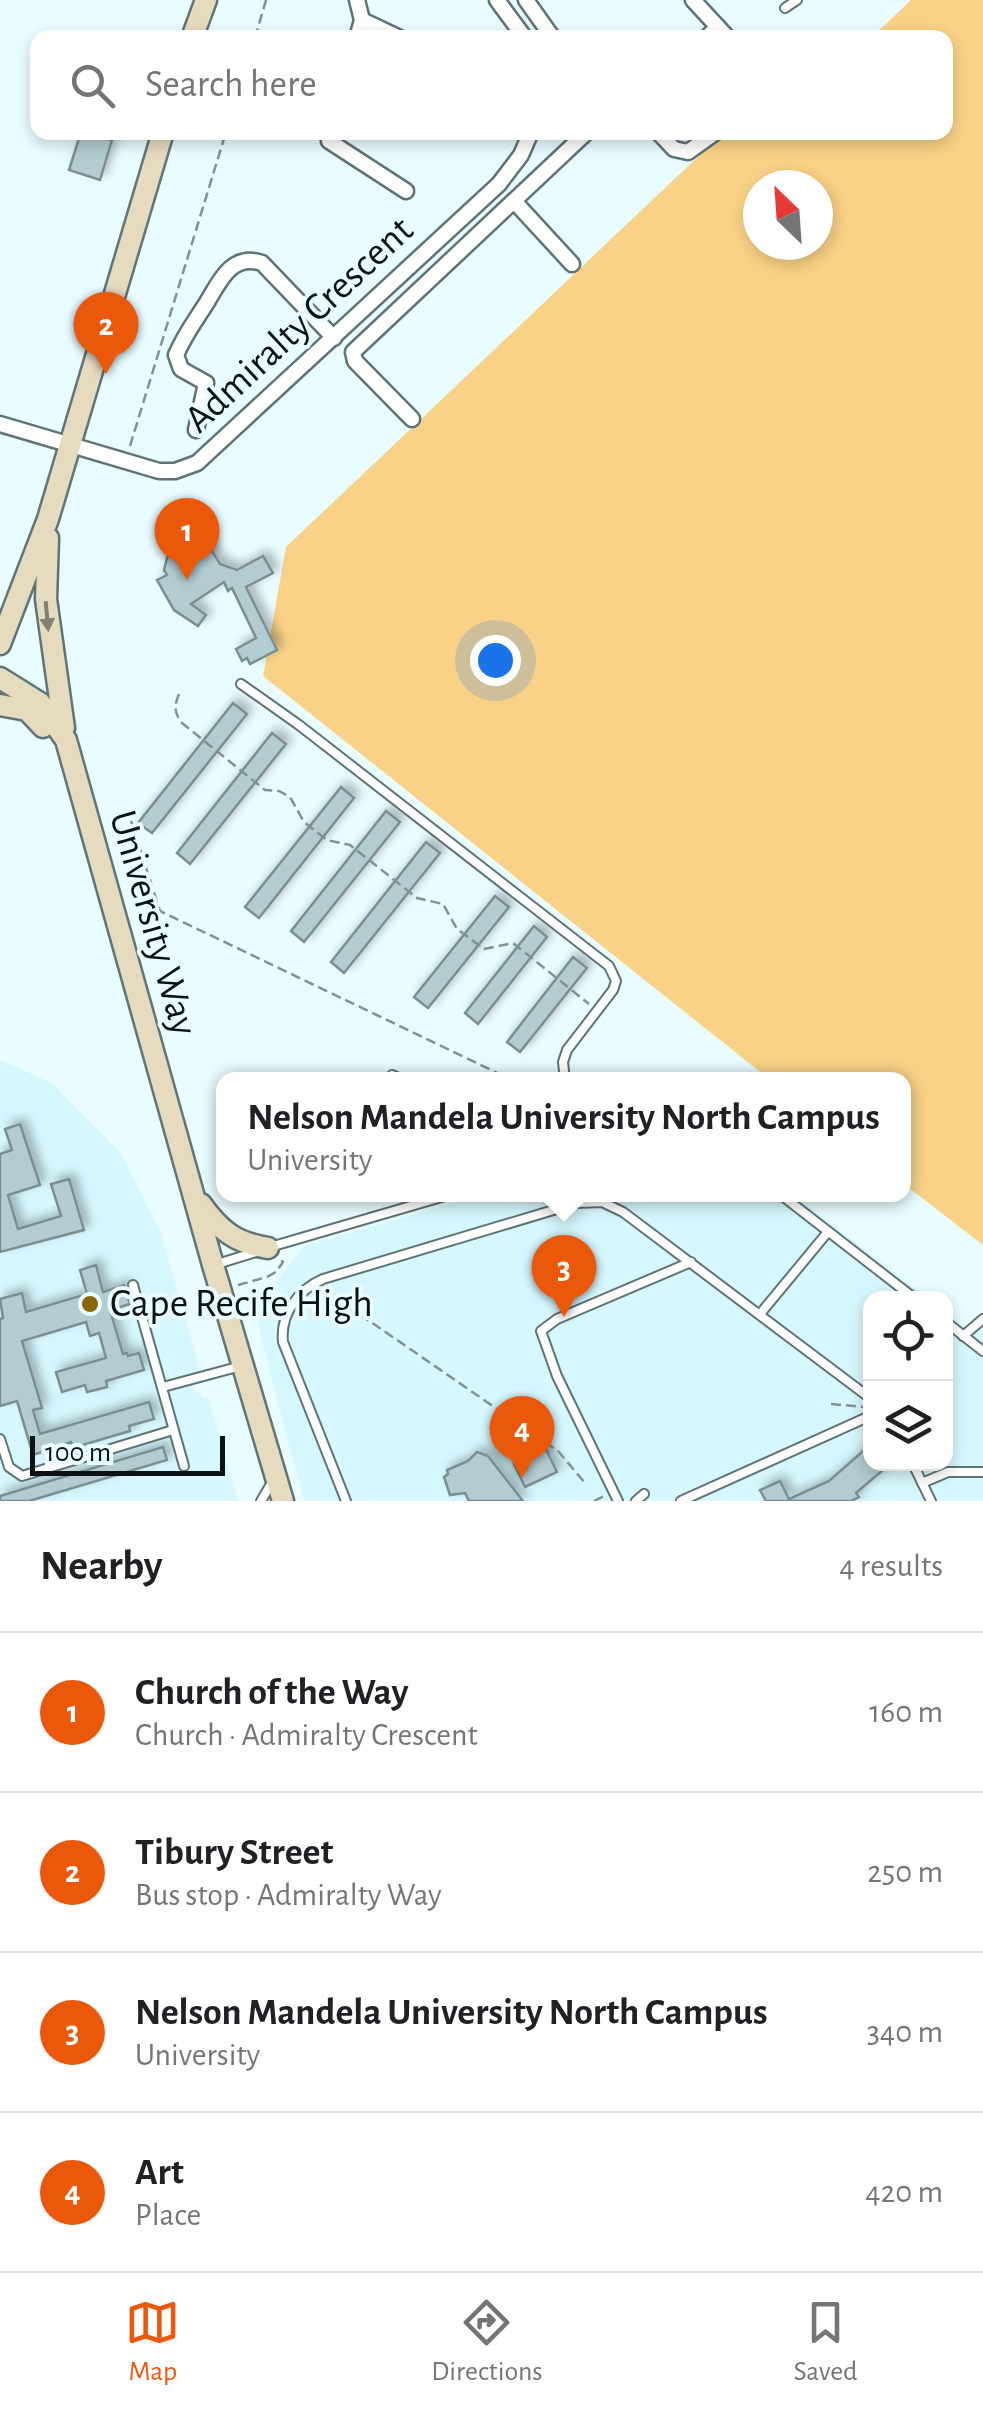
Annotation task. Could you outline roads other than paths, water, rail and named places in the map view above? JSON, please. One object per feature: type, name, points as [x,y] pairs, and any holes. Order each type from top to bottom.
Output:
[{"type":"street","points":[[195,30],[206,0]]},
{"type":"street","points":[[357,0],[362,20],[359,30]]},
{"type":"street","points":[[497,0],[518,30]]},
{"type":"street","points":[[526,0],[547,30]]},
{"type":"street","points":[[693,0],[714,30]]},
{"type":"street","points":[[362,20],[383,30]]},
{"type":"street","points":[[0,644],[48,518],[161,140]]},
{"type":"street","points":[[329,140],[406,191]]},
{"type":"street","name":"Admiralty Crescent","points":[[0,424],[159,471],[174,472],[197,463],[499,184],[522,155],[528,140]]},
{"type":"street","points":[[412,419],[356,361],[353,352],[580,140]]},
{"type":"street","points":[[666,140],[674,149],[688,152],[705,140]]},
{"type":"street","points":[[514,202],[572,264]]},
{"type":"street","points":[[196,430],[206,382],[181,368],[176,355],[216,282],[235,266],[252,260],[262,263],[334,338]]},
{"type":"street","points":[[48,518],[46,599],[66,740]]},
{"type":"street","name":"University Way","points":[[0,678],[40,703],[66,740],[283,1501]]},
{"type":"street","points":[[0,705],[18,706],[33,714],[76,779]]},
{"type":"street","points":[[190,1185],[224,1233],[246,1244],[268,1248]]},
{"type":"lane","points":[[785,8],[797,0]]},
{"type":"lane","points":[[240,684],[299,725],[609,966],[616,981],[613,990],[567,1050],[564,1072]]},
{"type":"lane","points":[[213,1265],[425,1202]]},
{"type":"lane","points":[[346,1501],[283,1342],[282,1328],[294,1301],[314,1283],[585,1202]]},
{"type":"lane","points":[[596,1202],[624,1212],[863,1393]]},
{"type":"lane","points":[[790,1202],[905,1291]]},
{"type":"lane","points":[[760,1314],[828,1233]]},
{"type":"lane","points":[[618,1501],[557,1376],[541,1331],[557,1319],[691,1262]]},
{"type":"lane","points":[[133,1285],[184,1466]]},
{"type":"lane","points":[[964,1336],[983,1319]]},
{"type":"lane","points":[[953,1327],[983,1351]]},
{"type":"lane","points":[[163,1387],[245,1364]]},
{"type":"lane","points":[[682,1501],[863,1419]]},
{"type":"lane","points":[[0,1439],[9,1467],[22,1476],[173,1430]]},
{"type":"lane","points":[[916,1471],[931,1501]]},
{"type":"lane","points":[[922,1482],[948,1472],[983,1472]]},
{"type":"lane","points":[[261,1501],[276,1476]]},
{"type":"place","name":"Tibury Street","points":[[106,374]]},
{"type":"place","name":"Church of the Way","points":[[187,580]]},
{"type":"place","name":"Cape Recife High","points":[[90,1304]]},
{"type":"place","name":"Nelson Mandela University North Campus","points":[[564,1317]]},
{"type":"place","name":"Art","points":[[522,1478]]}]
